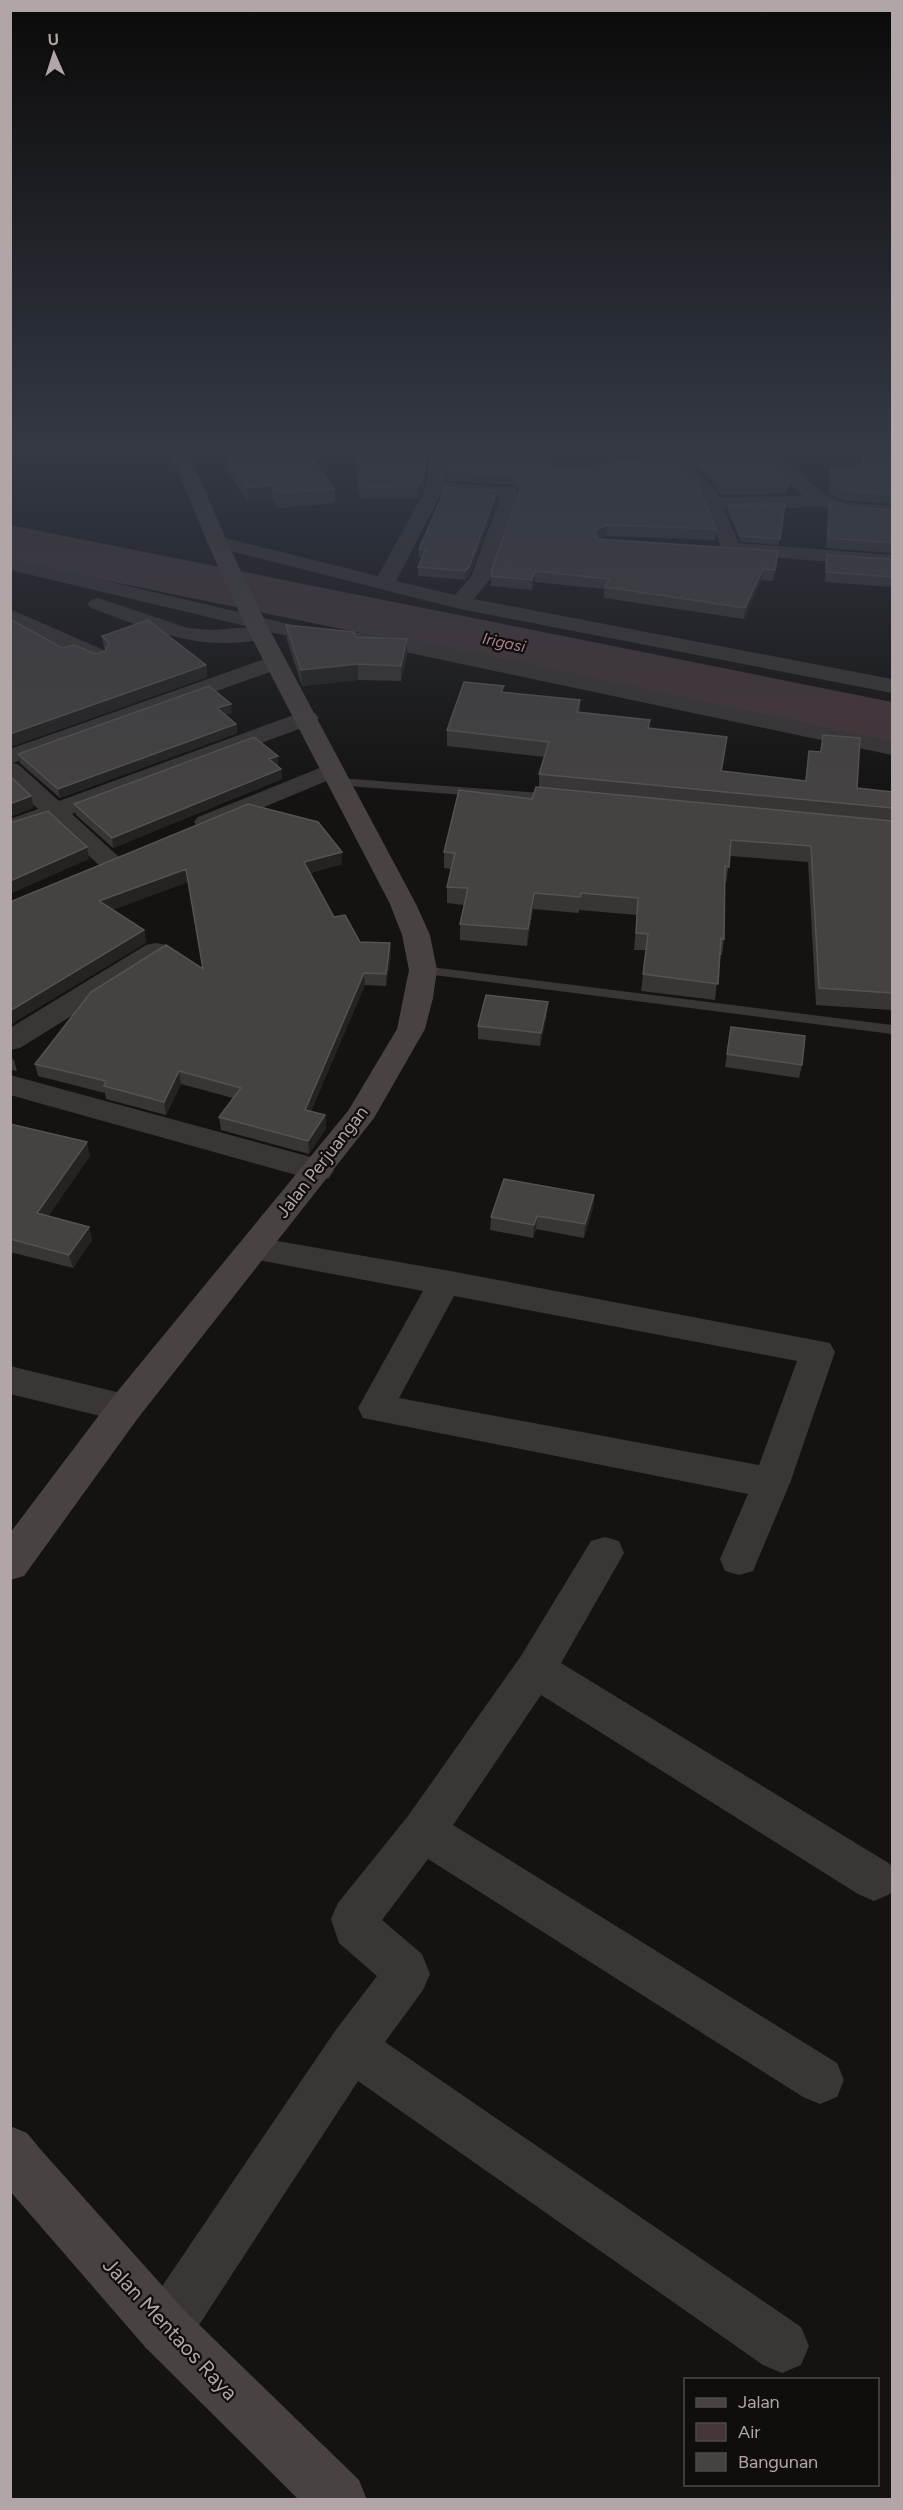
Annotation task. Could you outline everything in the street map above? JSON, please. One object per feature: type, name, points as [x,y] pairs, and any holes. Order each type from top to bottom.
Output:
[{"type":"main road","name":"Jalan Perjuangan","points":[[10,1564],[125,1408],[359,1118],[411,1029],[419,998],[423,970],[416,935],[403,904],[256,625],[228,566]]},
{"type":"main road","name":"Jalan Mentaos Raya","points":[[10,2150],[23,2168],[165,2330],[339,2499]]},
{"type":"street","points":[[20,566],[256,625],[405,645],[892,748]]},
{"type":"street","points":[[308,566],[460,603],[892,686]]},
{"type":"street","points":[[383,585],[393,566]]},
{"type":"street","points":[[460,603],[481,578],[485,566]]},
{"type":"street","points":[[51,573],[24,584],[184,634],[213,637],[256,625]]},
{"type":"street","points":[[10,615],[98,656]]},
{"type":"street","points":[[10,757],[276,662]]},
{"type":"street","points":[[10,828],[307,718]]},
{"type":"street","points":[[10,770],[110,862]]},
{"type":"street","points":[[184,831],[336,776]]},
{"type":"street","points":[[10,1041],[156,951]]},
{"type":"street","points":[[10,1085],[318,1170]]},
{"type":"street","points":[[254,1249],[445,1282],[818,1352],[771,1483],[739,1559]]},
{"type":"street","points":[[445,1282],[376,1408],[771,1483]]},
{"type":"street","points":[[10,1380],[125,1408]]},
{"type":"street","points":[[165,2330],[352,2048],[407,1974],[406,1970],[356,1927],[354,1919],[423,1832],[535,1669],[605,1553]]},
{"type":"street","points":[[535,1669],[874,1880]]},
{"type":"street","points":[[423,1832],[820,2080]]},
{"type":"street","points":[[352,2048],[782,2346]]},
{"type":"lane","points":[[336,776],[562,799]]},
{"type":"lane","points":[[423,970],[892,1030]]},
{"type":"water","name":"Irigasi","points":[[36,566],[215,566],[892,702],[892,742]]},
{"type":"building","points":[[418,566],[469,566],[465,571]]},
{"type":"building","points":[[493,566],[776,566],[775,570],[763,569],[745,608],[605,587],[609,579],[535,571],[532,580],[491,576],[493,572],[491,572]]},
{"type":"building","points":[[826,566],[892,566],[892,577],[826,572]]},
{"type":"building","points":[[10,619],[62,648],[74,645],[96,654],[105,651],[109,643],[102,636],[148,620],[206,665],[10,734]]},
{"type":"building","points":[[286,625],[354,632],[356,637],[407,639],[401,666],[358,664],[301,670]]},
{"type":"building","points":[[464,682],[504,686],[501,692],[580,700],[577,712],[650,720],[648,728],[727,737],[721,771],[806,781],[809,751],[821,752],[823,735],[860,738],[857,788],[892,792],[892,808],[539,774],[549,742],[447,730]]},
{"type":"building","points":[[209,686],[231,704],[217,708],[236,724],[58,789],[18,754]]},
{"type":"building","points":[[254,737],[278,756],[269,759],[281,769],[112,838],[74,804]]},
{"type":"building","points":[[10,776],[31,796],[10,804]]},
{"type":"building","points":[[536,787],[892,821],[892,993],[819,988],[811,846],[731,840],[729,867],[725,866],[724,939],[721,938],[718,984],[643,974],[648,934],[636,933],[638,898],[581,893],[580,897],[534,893],[528,929],[460,924],[468,888],[447,887],[455,853],[444,852],[459,790],[532,799]]},
{"type":"building","points":[[248,804],[318,822],[342,852],[304,862],[334,917],[345,915],[360,942],[390,943],[386,974],[364,973],[305,1110],[325,1115],[308,1141],[219,1117],[241,1088],[179,1071],[164,1102],[104,1086],[106,1081],[35,1064],[91,992],[166,945],[203,969],[186,869],[99,901],[144,930],[10,1011],[10,902]]},
{"type":"building","points":[[48,811],[87,847],[10,881],[10,823]]},
{"type":"building","points":[[486,995],[548,1002],[541,1033],[478,1026]]},
{"type":"building","points":[[731,1027],[805,1036],[802,1065],[727,1054]]},
{"type":"building","points":[[10,1124],[87,1142],[37,1213],[89,1227],[69,1255],[10,1239]]},
{"type":"building","points":[[504,1179],[594,1195],[585,1224],[537,1216],[534,1225],[491,1217]]}]
